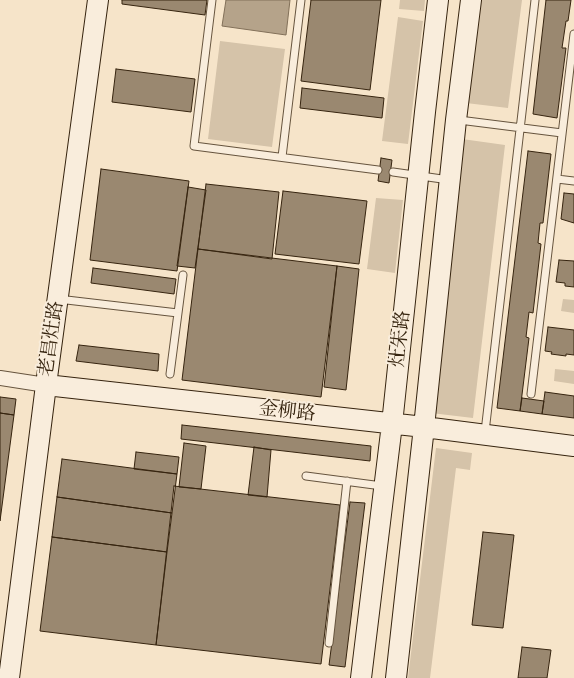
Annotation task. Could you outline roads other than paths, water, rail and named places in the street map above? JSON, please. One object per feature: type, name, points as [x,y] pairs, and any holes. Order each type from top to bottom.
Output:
[{"type":"main road","name":"老昌灶路","points":[[9,678],[98,0]]},
{"type":"main road","name":"灶朱路","points":[[361,678],[392,424],[438,0]]},
{"type":"main road","name":"灶朱路","points":[[396,678],[456,120],[471,0]]},
{"type":"main road","name":"金柳路","points":[[46,385],[424,427],[574,446]]},
{"type":"street","name":"金柳路","points":[[0,378],[46,385]]},
{"type":"lane","points":[[212,0],[194,146],[378,170]]},
{"type":"lane","points":[[282,157],[302,0]]},
{"type":"lane","points":[[484,435],[535,0]]},
{"type":"lane","points":[[531,394],[574,34]]},
{"type":"lane","points":[[456,120],[562,133]]},
{"type":"lane","points":[[393,172],[450,180]]},
{"type":"lane","points":[[557,179],[574,181]]},
{"type":"lane","points":[[170,374],[183,275]]},
{"type":"lane","points":[[58,299],[178,313]]},
{"type":"lane","points":[[306,476],[384,486]]},
{"type":"lane","points":[[329,643],[347,481]]}]
